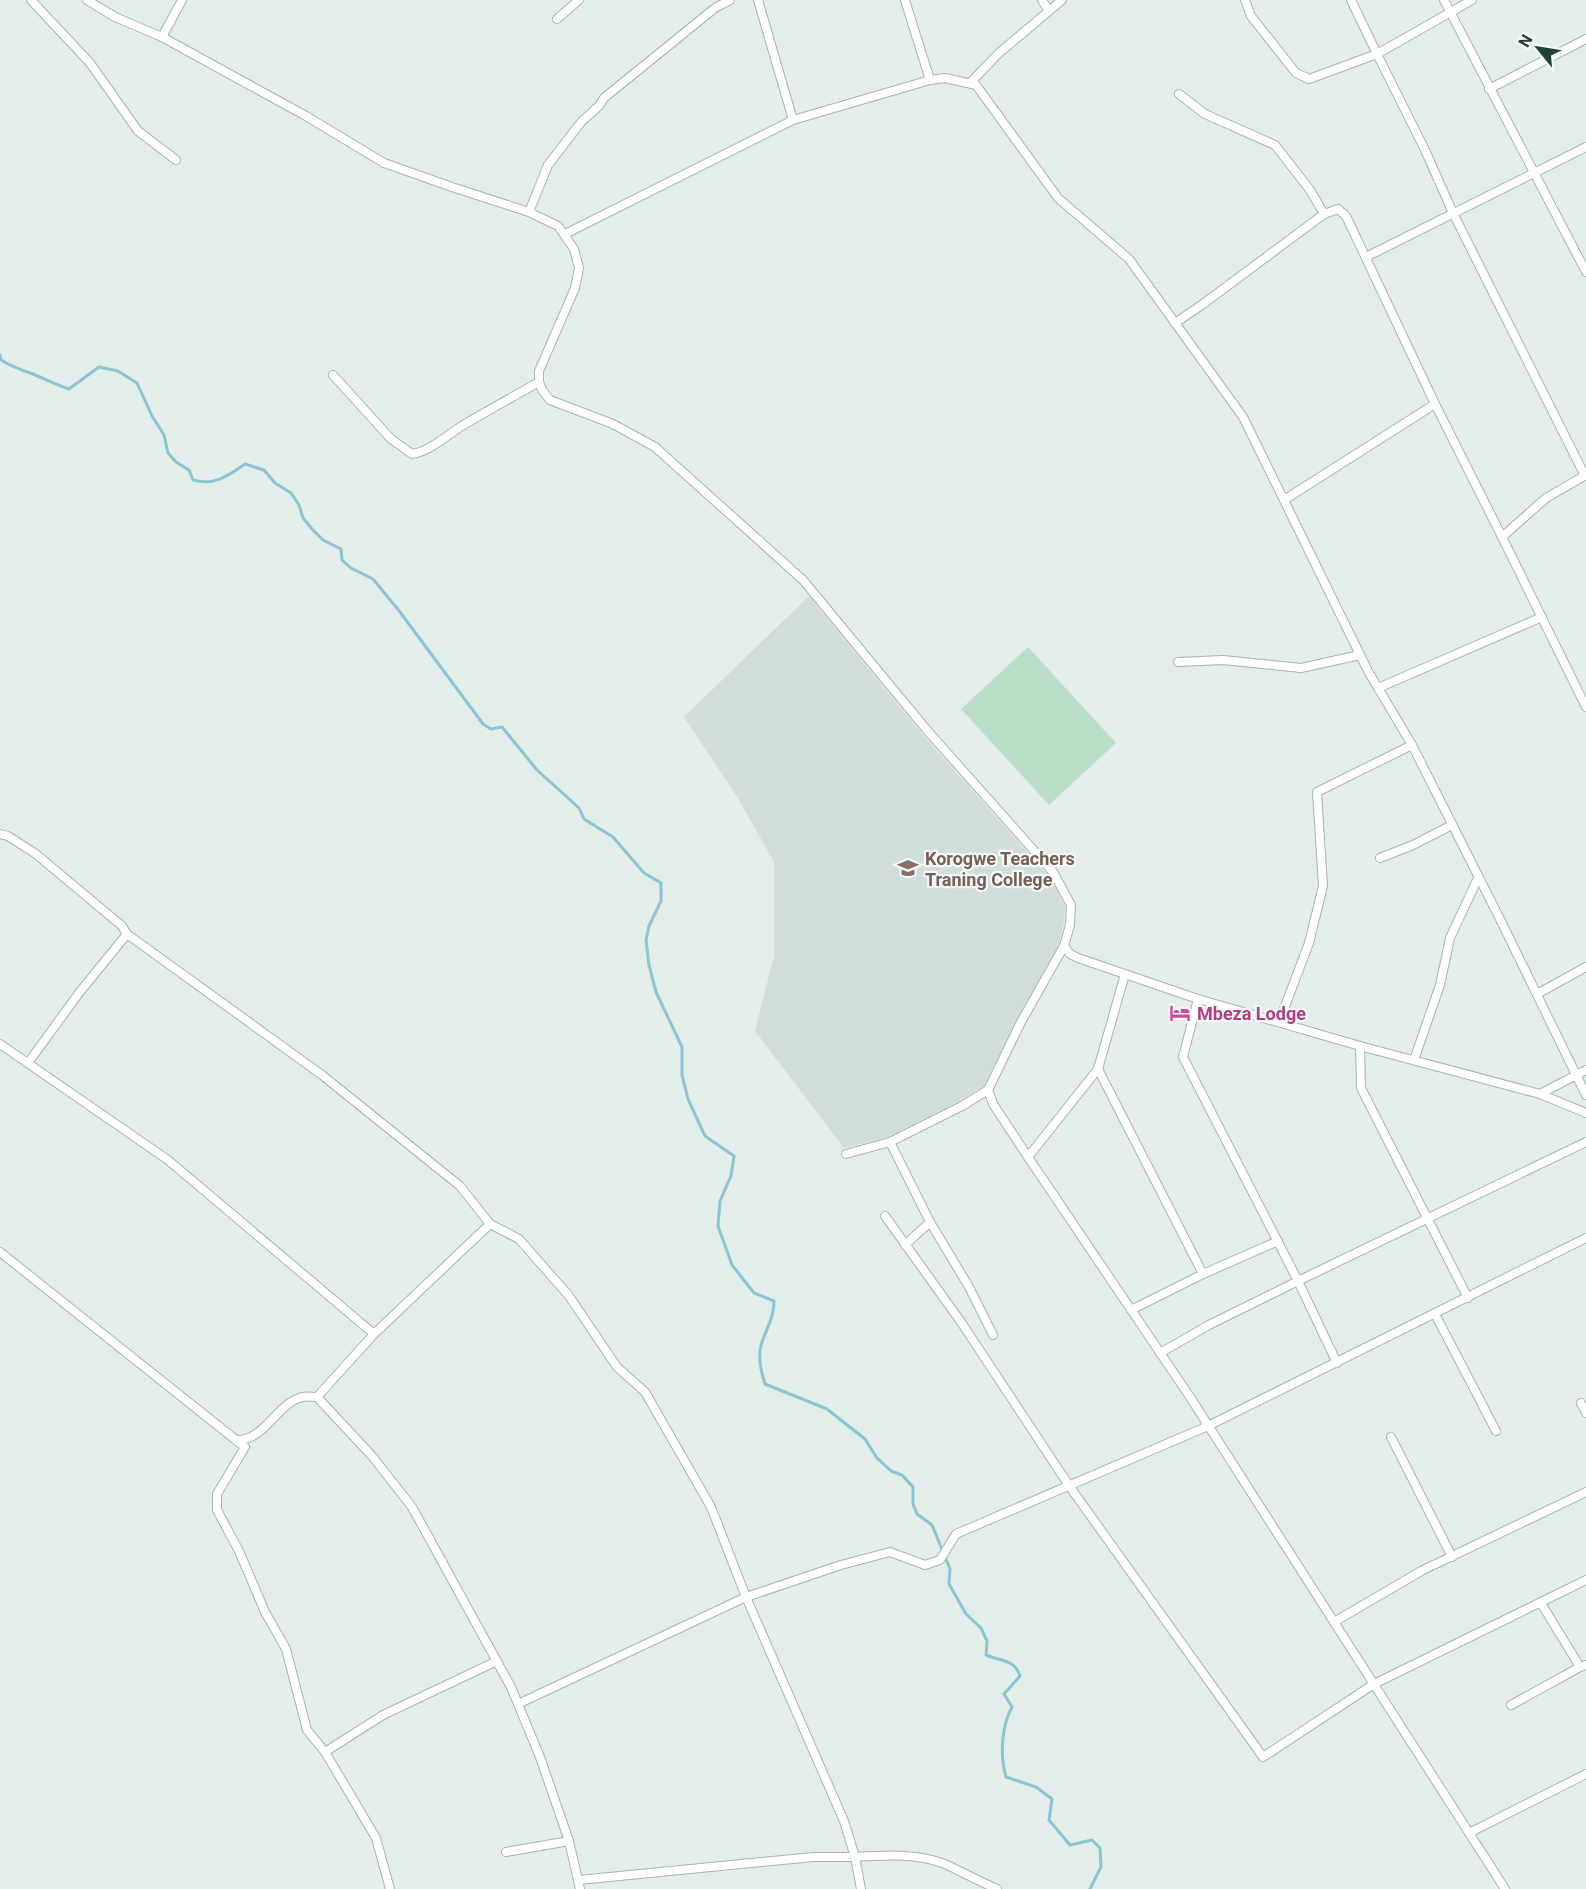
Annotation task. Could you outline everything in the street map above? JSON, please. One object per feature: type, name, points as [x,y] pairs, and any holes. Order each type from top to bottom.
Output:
[{"type":"street","points":[[31,0],[90,63],[138,131],[176,159]]},
{"type":"street","points":[[87,0],[115,16],[162,37],[306,116],[384,163],[530,212],[558,226],[574,249],[579,268],[575,288],[539,371],[542,390],[550,400],[613,424],[655,447],[803,580],[926,729],[1053,872],[1071,905],[1070,925],[1064,946],[1026,1013],[988,1090],[962,1106],[890,1142],[846,1154]]},
{"type":"street","points":[[162,37],[182,0]]},
{"type":"street","points":[[557,19],[579,0]]},
{"type":"street","points":[[530,212],[548,165],[582,121],[599,106],[604,98],[715,9],[730,0]]},
{"type":"street","points":[[758,0],[793,120]]},
{"type":"street","points":[[905,0],[930,80]]},
{"type":"street","points":[[1042,0],[1049,11]]},
{"type":"street","points":[[970,83],[999,53],[1062,0]]},
{"type":"street","points":[[1245,0],[1251,16],[1296,73],[1309,79],[1377,54],[1473,0]]},
{"type":"street","points":[[1351,0],[1425,150],[1453,213],[1585,475],[1546,498],[1502,537]]},
{"type":"street","points":[[1444,0],[1586,272]]},
{"type":"street","points":[[1489,89],[1586,39]]},
{"type":"street","points":[[565,234],[793,120],[930,80],[945,78],[976,85],[1058,198],[1129,259],[1243,417],[1360,655],[1412,745],[1586,1095]]},
{"type":"street","points":[[1179,94],[1205,114],[1275,145],[1310,190],[1324,214]]},
{"type":"street","points":[[1366,257],[1586,147]]},
{"type":"street","points":[[1175,323],[1324,214],[1338,209],[1346,216],[1435,404],[1586,707]]},
{"type":"street","points":[[333,375],[391,439],[412,454],[424,452],[457,429],[539,382]]},
{"type":"street","points":[[1284,500],[1435,404]]},
{"type":"street","points":[[1378,688],[1542,617]]},
{"type":"street","points":[[1178,662],[1223,660],[1302,668],[1360,655]]},
{"type":"street","points":[[1279,1022],[1309,943],[1323,886],[1317,792],[1412,745]]},
{"type":"street","points":[[1380,858],[1413,846],[1452,825]]},
{"type":"street","points":[[0,834],[8,836],[36,854],[122,926],[127,934],[322,1076],[460,1186],[490,1224],[519,1239],[569,1296],[616,1367],[645,1392],[711,1508],[746,1597],[844,1821],[855,1857],[861,1889]]},
{"type":"street","points":[[1414,1060],[1440,985],[1450,938],[1478,878]]},
{"type":"street","points":[[28,1063],[79,993],[127,934]]},
{"type":"street","points":[[1064,946],[1070,954],[1078,958],[1198,999],[1360,1046],[1540,1094],[1586,1113]]},
{"type":"street","points":[[1537,994],[1586,967]]},
{"type":"street","points":[[1028,1157],[1098,1070],[1125,974]]},
{"type":"street","points":[[1198,999],[1183,1057],[1278,1241],[1337,1363]]},
{"type":"street","points":[[0,1044],[168,1160],[374,1334]]},
{"type":"street","points":[[1360,1046],[1361,1088],[1467,1298]]},
{"type":"street","points":[[1098,1070],[1203,1274]]},
{"type":"street","points":[[1540,1094],[1586,1070]]},
{"type":"street","points":[[988,1090],[993,1104],[1208,1426],[1505,1889]]},
{"type":"street","points":[[890,1142],[930,1222],[969,1287],[993,1335]]},
{"type":"street","points":[[1160,1353],[1209,1325],[1586,1142]]},
{"type":"street","points":[[885,1216],[961,1322],[1070,1487],[1263,1757],[1374,1684],[1586,1580]]},
{"type":"street","points":[[905,1245],[930,1222]]},
{"type":"street","points":[[316,1397],[374,1334],[490,1224]]},
{"type":"street","points":[[518,1704],[746,1597],[841,1565],[890,1552],[925,1565],[940,1560],[956,1534],[1208,1426],[1586,1238]]},
{"type":"street","points":[[1131,1310],[1203,1274],[1278,1241]]},
{"type":"street","points":[[0,1252],[245,1447],[217,1494],[217,1510],[286,1649],[307,1730],[325,1752],[376,1838],[390,1889]]},
{"type":"street","points":[[1435,1314],[1496,1431]]},
{"type":"street","points":[[236,1440],[246,1441],[255,1436],[291,1402],[303,1397],[316,1397],[372,1456],[412,1507],[497,1661],[518,1704],[540,1757],[569,1841],[580,1885],[778,1860],[886,1855],[909,1856],[943,1863],[997,1889]]},
{"type":"street","points":[[1581,1403],[1586,1413]]},
{"type":"street","points":[[1391,1437],[1452,1557]]},
{"type":"street","points":[[1334,1622],[1424,1570],[1586,1492]]},
{"type":"street","points":[[1511,1705],[1583,1666],[1541,1603]]},
{"type":"street","points":[[325,1752],[383,1715],[497,1661]]},
{"type":"street","points":[[1469,1833],[1586,1774]]},
{"type":"street","points":[[506,1852],[569,1841]]},
{"type":"shaded area","name":"Korogwe Teachers Traning College","points":[[809,596],[921,733],[1048,875],[1065,906],[1064,924],[1058,946],[984,1086],[960,1101],[888,1137],[844,1148],[755,1031],[774,956],[774,862],[738,798],[684,717]]},
{"type":"green space","points":[[1028,647],[1116,743],[1049,805],[961,709]]},
{"type":"waterway","points":[[0,355],[1,360],[9,365],[69,389],[99,367],[118,371],[137,383],[152,416],[164,435],[168,453],[176,462],[189,470],[193,480],[214,481],[227,476],[245,464],[264,470],[275,483],[291,493],[299,505],[303,518],[312,529],[323,540],[341,549],[342,560],[351,568],[373,579],[483,724],[491,729],[502,727],[537,770],[579,808],[584,819],[613,837],[644,873],[661,883],[661,901],[649,926],[646,940],[649,965],[656,992],[682,1047],[682,1075],[688,1099],[705,1136],[734,1156],[731,1176],[720,1201],[718,1226],[732,1265],[754,1293],[774,1301],[772,1317],[760,1353],[765,1384],[827,1409],[865,1439],[877,1458],[891,1471],[902,1475],[913,1487],[913,1504],[917,1514],[932,1525],[950,1569],[949,1584],[966,1614],[981,1628],[987,1641],[986,1655],[1011,1663],[1020,1676],[1004,1694],[1012,1707],[1008,1715],[1003,1742],[1006,1777],[1036,1787],[1052,1799],[1049,1820],[1070,1845],[1092,1840],[1100,1848],[1101,1867],[1090,1889]]},
{"type":"place","name":"Korogwe Teachers Traning College","points":[[908,868]]},
{"type":"place","name":"Mbeza Lodge","points":[[1180,1013]]}]
